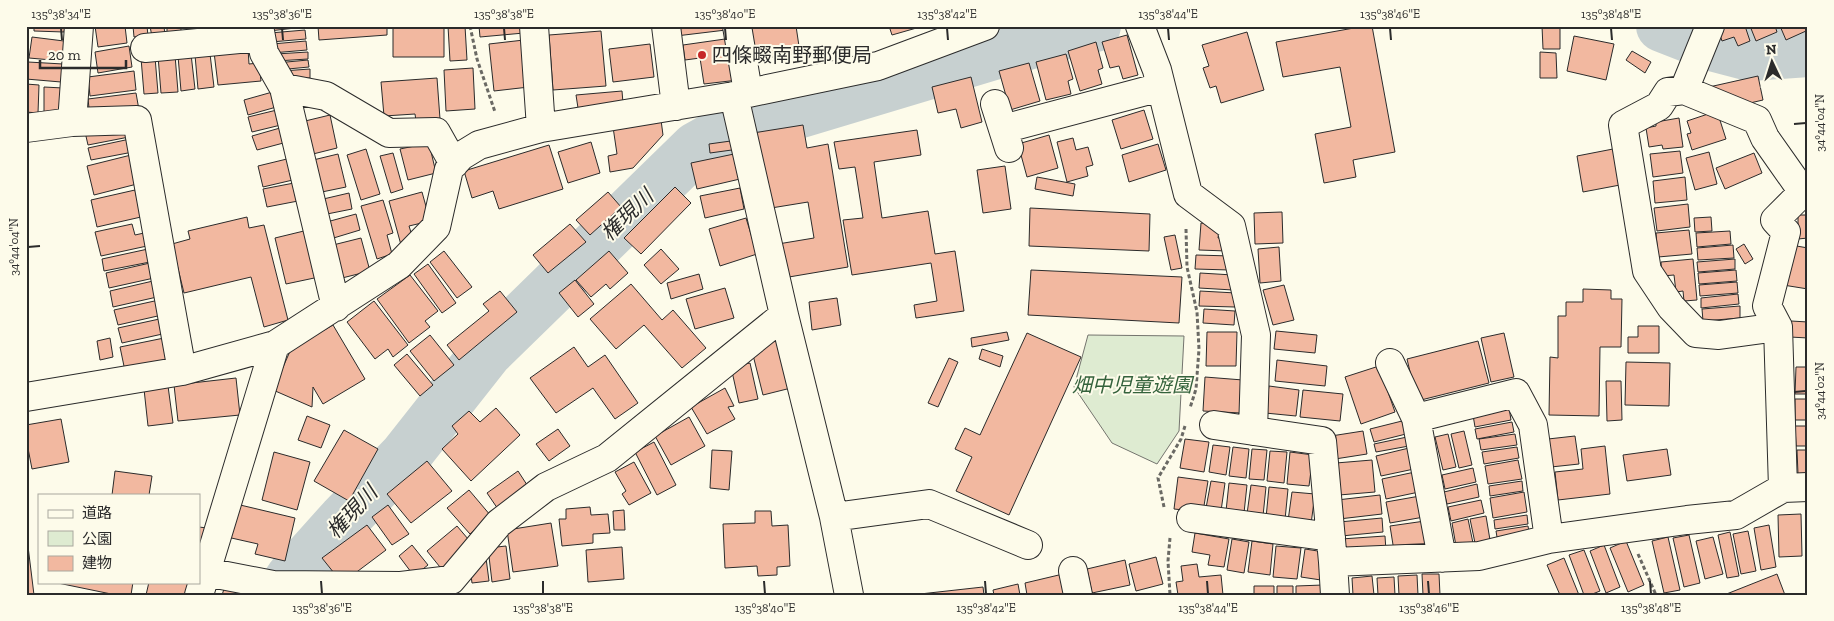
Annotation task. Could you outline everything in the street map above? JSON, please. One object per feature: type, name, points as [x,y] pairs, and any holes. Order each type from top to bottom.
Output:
[{"type":"street","points":[[72,122],[79,26]]},
{"type":"street","points":[[534,26],[541,128]]},
{"type":"street","points":[[666,26],[676,106]]},
{"type":"street","points":[[737,26],[742,132],[784,315],[834,518],[849,595]]},
{"type":"street","points":[[26,396],[182,371],[275,344],[336,307],[399,265],[436,227],[449,169],[461,156],[479,145],[541,128],[676,106],[878,66],[985,26]]},
{"type":"street","points":[[1140,28],[1157,70],[1188,194],[1231,226],[1256,335],[1253,431]]},
{"type":"street","points":[[1684,90],[1708,30]]},
{"type":"street","points":[[145,48],[260,32],[264,53],[284,88],[336,307]]},
{"type":"street","points":[[1002,127],[1161,87]]},
{"type":"street","points":[[284,88],[326,96],[389,133],[436,132],[454,164]]},
{"type":"street","points":[[1180,524],[1332,549],[1442,558],[1479,556],[1548,539],[1736,515],[1796,488],[1778,327],[1767,306],[1786,232],[1775,220],[1806,192],[1765,138],[1757,120],[1684,90],[1668,92],[1659,106],[1623,125],[1647,271],[1671,307],[1696,333],[1719,335],[1778,327]]},
{"type":"street","points":[[26,128],[72,122],[137,120],[182,371]]},
{"type":"street","points":[[275,344],[202,583],[400,590],[451,580],[499,524],[546,487],[607,458],[784,315]]},
{"type":"street","points":[[1390,363],[1416,418],[1442,558]]},
{"type":"street","points":[[1416,418],[1516,393],[1533,425],[1548,539]]},
{"type":"street","points":[[1214,425],[1322,441],[1335,595]]},
{"type":"street","points":[[834,518],[929,504],[1028,545]]},
{"type":"path","points":[[470,26],[484,82],[495,108],[496,140]]},
{"type":"path","points":[[1188,194],[1186,225],[1188,267],[1197,312],[1199,349],[1196,389],[1188,414]]},
{"type":"path","points":[[1165,512],[1158,478],[1181,439],[1186,422]]},
{"type":"path","points":[[1170,595],[1168,561],[1170,538],[1180,524]]},
{"type":"path","points":[[1627,528],[1656,595]]},
{"type":"green space","name":"畑中児童遊園","points":[[1088,335],[1184,336],[1179,431],[1157,464],[1112,443],[1074,387]]},
{"type":"building","points":[[34,26],[65,26],[64,32],[34,31]]},
{"type":"building","points":[[95,26],[125,26],[127,43],[98,47]]},
{"type":"building","points":[[133,26],[147,26],[148,36],[134,37]]},
{"type":"building","points":[[150,26],[164,26],[165,36],[152,37]]},
{"type":"building","points":[[167,26],[181,26],[181,35],[167,37]]},
{"type":"building","points":[[269,26],[304,26],[304,27],[269,31]]},
{"type":"building","points":[[318,26],[387,26],[387,35],[319,40]]},
{"type":"building","points":[[448,26],[465,26],[467,60],[450,61]]},
{"type":"building","points":[[479,26],[524,26],[524,33],[480,37]]},
{"type":"building","points":[[675,26],[726,26],[726,30],[676,36]]},
{"type":"building","points":[[747,26],[796,26],[800,53],[752,60]]},
{"type":"building","points":[[889,26],[919,26],[920,27],[892,35]]},
{"type":"building","points":[[1372,26],[1395,152],[1353,160],[1356,177],[1324,183],[1315,134],[1351,127],[1340,67],[1283,77],[1276,42]]},
{"type":"building","points":[[1542,26],[1560,26],[1560,49],[1543,49]]},
{"type":"building","points":[[1717,26],[1745,26],[1750,41],[1738,46],[1734,37],[1722,41]]},
{"type":"building","points":[[1750,26],[1775,26],[1777,32],[1756,41]]},
{"type":"building","points":[[1780,26],[1805,26],[1806,31],[1786,40]]},
{"type":"building","points":[[444,27],[444,57],[393,57],[393,28]]},
{"type":"building","points":[[305,30],[306,39],[271,42],[270,33]]},
{"type":"building","points":[[601,31],[606,86],[553,90],[549,35]]},
{"type":"building","points":[[1247,32],[1264,90],[1221,103],[1216,86],[1210,88],[1203,68],[1209,66],[1202,45]]},
{"type":"building","points":[[1127,35],[1138,75],[1123,79],[1119,66],[1110,68],[1102,42]]},
{"type":"building","points":[[1574,36],[1614,44],[1606,80],[1567,71]]},
{"type":"building","points":[[32,37],[64,41],[63,61],[29,58]]},
{"type":"building","points":[[732,38],[738,80],[704,84],[700,58],[685,60],[683,45]]},
{"type":"building","points":[[524,40],[529,87],[494,91],[489,44]]},
{"type":"building","points":[[306,41],[307,50],[272,53],[272,44]]},
{"type":"building","points":[[1096,42],[1103,68],[1098,70],[1102,84],[1080,91],[1068,51]]},
{"type":"building","points":[[650,44],[654,77],[613,82],[609,49]]},
{"type":"building","points":[[129,46],[132,67],[98,73],[95,52]]},
{"type":"building","points":[[248,49],[249,64],[259,63],[261,81],[218,85],[214,52]]},
{"type":"building","points":[[1632,51],[1651,62],[1645,73],[1626,60]]},
{"type":"building","points":[[308,52],[308,59],[276,61],[276,54]]},
{"type":"building","points":[[1540,52],[1556,53],[1557,78],[1540,78]]},
{"type":"building","points":[[191,54],[195,89],[181,91],[178,56]]},
{"type":"building","points":[[210,54],[214,87],[198,89],[195,55]]},
{"type":"building","points":[[1066,54],[1073,79],[1068,81],[1071,94],[1046,100],[1036,62]]},
{"type":"building","points":[[175,55],[178,92],[161,93],[158,56]]},
{"type":"building","points":[[155,57],[158,93],[144,94],[141,58]]},
{"type":"building","points":[[308,60],[309,67],[277,70],[276,63]]},
{"type":"building","points":[[28,62],[63,64],[61,82],[26,79]]},
{"type":"building","points":[[1029,63],[1040,101],[1010,110],[999,71]]},
{"type":"building","points":[[473,68],[475,109],[446,111],[444,70]]},
{"type":"building","points":[[310,69],[310,78],[282,80],[282,71]]},
{"type":"building","points":[[134,71],[136,90],[90,96],[88,77]]},
{"type":"building","points":[[1758,76],[1763,100],[1737,106],[1709,87]]},
{"type":"building","points":[[971,77],[982,122],[961,128],[956,109],[938,113],[932,87]]},
{"type":"building","points":[[437,78],[440,119],[416,121],[415,114],[384,116],[381,82]]},
{"type":"building","points":[[26,84],[39,85],[38,113],[26,112]]},
{"type":"building","points":[[44,87],[63,88],[62,104],[56,112],[44,112]]},
{"type":"building","points":[[276,91],[280,106],[248,115],[244,100]]},
{"type":"building","points":[[622,91],[623,103],[578,108],[576,95]]},
{"type":"building","points":[[136,93],[139,110],[90,117],[88,99]]},
{"type":"building","points":[[281,109],[285,124],[252,132],[248,117]]},
{"type":"building","points":[[1144,110],[1153,139],[1121,149],[1112,120]]},
{"type":"building","points":[[1717,111],[1726,139],[1692,150],[1687,134],[1691,133],[1687,121]]},
{"type":"building","points":[[330,115],[337,148],[309,155],[301,122]]},
{"type":"building","points":[[1679,118],[1683,147],[1663,149],[1662,145],[1649,147],[1646,128],[1656,126],[1656,122]]},
{"type":"building","points":[[661,120],[663,135],[633,168],[610,172],[608,156],[617,154],[613,127]]},
{"type":"building","points":[[126,124],[129,137],[88,145],[85,132]]},
{"type":"building","points":[[803,125],[807,148],[828,144],[848,267],[783,278],[778,244],[814,238],[808,202],[765,209],[753,133]]},
{"type":"building","points":[[287,126],[291,141],[257,150],[252,136]]},
{"type":"building","points":[[917,130],[921,155],[874,162],[882,218],[928,211],[935,254],[955,251],[964,311],[916,318],[914,305],[937,301],[931,263],[852,275],[843,220],[863,218],[855,167],[839,169],[834,142]]},
{"type":"building","points":[[1049,135],[1058,168],[1027,177],[1018,144]]},
{"type":"building","points":[[1073,138],[1076,150],[1088,147],[1093,165],[1086,167],[1088,176],[1067,182],[1057,142]]},
{"type":"building","points":[[130,139],[133,152],[91,160],[88,148]]},
{"type":"building","points":[[738,140],[739,149],[710,153],[709,144]]},
{"type":"building","points":[[591,142],[600,173],[568,183],[558,152]]},
{"type":"building","points":[[429,143],[436,173],[408,180],[400,149]]},
{"type":"building","points":[[1158,144],[1166,170],[1129,182],[1122,155]]},
{"type":"building","points":[[549,145],[563,189],[499,209],[493,191],[472,198],[464,171]]},
{"type":"building","points":[[366,149],[380,194],[361,200],[347,155]]},
{"type":"building","points":[[1613,149],[1620,185],[1583,192],[1577,156]]},
{"type":"building","points":[[1680,151],[1683,173],[1653,177],[1650,154]]},
{"type":"building","points":[[1709,152],[1717,184],[1695,190],[1686,158]]},
{"type":"building","points":[[393,153],[403,189],[391,193],[380,156]]},
{"type":"building","points":[[1754,153],[1762,173],[1725,189],[1716,168]]},
{"type":"building","points":[[338,154],[346,187],[317,193],[309,161]]},
{"type":"building","points":[[734,154],[740,179],[697,189],[691,163]]},
{"type":"building","points":[[131,155],[137,184],[94,195],[87,166]]},
{"type":"building","points":[[291,158],[297,179],[263,187],[258,166]]},
{"type":"building","points":[[1005,166],[1011,209],[983,213],[977,170]]},
{"type":"building","points":[[1037,177],[1075,184],[1073,196],[1035,189]]},
{"type":"building","points":[[1685,177],[1687,200],[1655,203],[1653,181]]},
{"type":"building","points":[[294,183],[298,201],[267,207],[263,189]]},
{"type":"building","points":[[675,187],[691,203],[641,254],[624,238]]},
{"type":"building","points":[[740,188],[744,209],[705,218],[700,196]]},
{"type":"building","points":[[135,190],[141,217],[97,227],[91,200]]},
{"type":"building","points":[[422,192],[430,221],[409,226],[414,242],[401,245],[389,201]]},
{"type":"building","points":[[608,192],[621,207],[590,235],[576,220]]},
{"type":"building","points":[[349,193],[352,209],[322,215],[319,200]]},
{"type":"building","points":[[383,200],[393,233],[387,235],[392,254],[377,259],[361,206]]},
{"type":"building","points":[[1688,204],[1690,227],[1657,231],[1654,208]]},
{"type":"building","points":[[1030,208],[1150,214],[1149,251],[1029,246]]},
{"type":"building","points":[[1282,212],[1283,243],[1255,244],[1254,213]]},
{"type":"building","points":[[356,214],[360,230],[327,240],[323,223]]},
{"type":"building","points":[[1798,215],[1808,215],[1808,238],[1798,239]]},
{"type":"building","points":[[247,217],[249,228],[264,225],[288,320],[264,327],[251,277],[184,293],[172,244],[190,239],[188,231]]},
{"type":"building","points":[[1711,217],[1712,231],[1695,232],[1694,218]]},
{"type":"building","points":[[746,218],[757,254],[720,266],[709,229]]},
{"type":"building","points":[[1201,223],[1215,224],[1219,231],[1218,238],[1227,238],[1227,251],[1199,250]]},
{"type":"building","points":[[132,224],[135,235],[144,233],[147,246],[101,256],[95,232]]},
{"type":"building","points":[[570,224],[586,242],[548,273],[533,255]]},
{"type":"building","points":[[308,230],[319,277],[286,284],[275,238]]},
{"type":"building","points":[[1689,230],[1692,254],[1658,257],[1656,233]]},
{"type":"building","points":[[1730,231],[1731,244],[1697,247],[1696,233]]},
{"type":"building","points":[[1175,235],[1182,268],[1171,270],[1164,237]]},
{"type":"building","points":[[361,238],[370,271],[338,279],[329,246]]},
{"type":"building","points":[[1744,244],[1753,259],[1745,264],[1736,249]]},
{"type":"building","points":[[1733,245],[1734,258],[1698,260],[1697,248]]},
{"type":"building","points":[[1791,245],[1808,248],[1808,289],[1783,285]]},
{"type":"building","points":[[1279,247],[1281,281],[1260,283],[1258,249]]},
{"type":"building","points":[[148,249],[150,262],[104,271],[102,259]]},
{"type":"building","points":[[661,249],[679,269],[661,284],[644,265]]},
{"type":"building","points":[[444,251],[472,287],[457,298],[430,262]]},
{"type":"building","points":[[609,251],[628,273],[610,289],[606,284],[591,297],[576,280]]},
{"type":"building","points":[[1196,255],[1231,256],[1230,270],[1195,269]]},
{"type":"building","points":[[1693,259],[1697,300],[1684,301],[1683,291],[1676,292],[1674,275],[1662,276],[1661,262]]},
{"type":"building","points":[[1735,259],[1735,269],[1698,272],[1697,262]]},
{"type":"building","points":[[150,263],[154,278],[109,288],[106,273]]},
{"type":"building","points":[[428,264],[456,303],[442,313],[414,274]]},
{"type":"building","points":[[1031,270],[1182,277],[1179,323],[1028,315]]},
{"type":"building","points":[[1736,270],[1737,281],[1699,284],[1698,273]]},
{"type":"building","points":[[1200,273],[1233,275],[1233,290],[1199,288]]},
{"type":"building","points":[[699,274],[703,289],[671,299],[667,283]]},
{"type":"building","points":[[410,275],[438,311],[425,321],[430,327],[409,343],[377,299]]},
{"type":"building","points":[[575,280],[594,304],[578,317],[559,293]]},
{"type":"building","points":[[153,281],[157,297],[113,307],[110,291]]},
{"type":"building","points":[[1737,282],[1738,293],[1700,296],[1699,285]]},
{"type":"building","points":[[631,284],[662,320],[673,310],[706,348],[682,368],[644,325],[616,349],[590,319]]},
{"type":"building","points":[[1284,285],[1294,320],[1273,325],[1263,290]]},
{"type":"building","points":[[725,288],[734,318],[695,329],[686,299]]},
{"type":"building","points":[[1583,289],[1611,290],[1611,299],[1622,299],[1621,347],[1600,347],[1599,416],[1549,415],[1550,357],[1558,358],[1558,316],[1566,316],[1566,302],[1583,302]]},
{"type":"building","points":[[500,291],[517,312],[459,360],[447,345],[489,311],[483,304]]},
{"type":"building","points":[[1200,291],[1236,293],[1235,307],[1199,306]]},
{"type":"building","points":[[1738,294],[1739,304],[1701,308],[1701,298]]},
{"type":"building","points":[[837,298],[841,325],[812,330],[809,302]]},
{"type":"building","points":[[159,300],[162,315],[118,325],[114,310]]},
{"type":"building","points":[[374,301],[408,345],[393,357],[388,349],[375,359],[347,322]]},
{"type":"building","points":[[1740,306],[1740,318],[1703,321],[1702,309]]},
{"type":"building","points":[[1204,309],[1235,311],[1234,325],[1203,323]]},
{"type":"building","points":[[164,318],[167,333],[122,343],[118,328]]},
{"type":"building","points":[[1791,321],[1808,322],[1808,338],[1790,337]]},
{"type":"building","points":[[333,325],[365,379],[323,404],[313,387],[312,407],[273,390],[291,349]]},
{"type":"building","points":[[1638,326],[1659,326],[1659,353],[1628,353],[1628,337],[1638,337]]},
{"type":"building","points":[[1276,331],[1317,335],[1315,353],[1274,349]]},
{"type":"building","points":[[1007,332],[1009,340],[972,347],[971,338]]},
{"type":"building","points":[[1207,332],[1237,332],[1236,366],[1206,366]]},
{"type":"building","points":[[1027,333],[1081,357],[1009,515],[956,491],[972,457],[955,449],[965,428],[980,435]]},
{"type":"building","points":[[1504,333],[1514,377],[1491,382],[1481,338]]},
{"type":"building","points":[[430,335],[454,365],[434,381],[410,351]]},
{"type":"building","points":[[169,337],[175,361],[125,371],[120,347]]},
{"type":"building","points":[[110,338],[113,357],[100,360],[97,341]]},
{"type":"building","points":[[783,339],[795,387],[763,395],[751,347]]},
{"type":"building","points":[[1478,341],[1489,383],[1417,401],[1407,359]]},
{"type":"building","points":[[574,347],[588,367],[605,355],[638,403],[615,419],[593,388],[556,413],[530,378]]},
{"type":"building","points":[[982,349],[1003,356],[1000,367],[979,359]]},
{"type":"building","points":[[407,354],[433,385],[420,396],[394,365]]},
{"type":"building","points":[[949,358],[958,362],[938,407],[928,403]]},
{"type":"building","points":[[1277,360],[1327,366],[1325,386],[1275,381]]},
{"type":"building","points":[[1626,362],[1670,363],[1669,406],[1625,405]]},
{"type":"building","points":[[750,363],[758,399],[739,403],[731,367]]},
{"type":"building","points":[[1379,366],[1395,412],[1361,424],[1345,377]]},
{"type":"building","points":[[1796,367],[1808,367],[1808,394],[1795,394]]},
{"type":"building","points":[[1205,377],[1243,380],[1241,413],[1203,411]]},
{"type":"building","points":[[236,378],[240,415],[178,421],[174,385]]},
{"type":"building","points":[[1606,381],[1621,381],[1622,420],[1607,421]]},
{"type":"building","points":[[168,386],[173,423],[148,426],[144,389]]},
{"type":"building","points":[[1269,386],[1299,390],[1296,416],[1265,413]]},
{"type":"building","points":[[725,388],[734,406],[728,407],[735,419],[707,434],[691,407]]},
{"type":"building","points":[[1303,390],[1343,394],[1340,421],[1300,417]]},
{"type":"building","points":[[1795,399],[1808,399],[1808,420],[1795,420]]},
{"type":"building","points":[[496,408],[520,435],[471,481],[442,449],[458,434],[452,426],[469,411],[480,422]]},
{"type":"building","points":[[1509,408],[1511,420],[1475,427],[1473,415]]},
{"type":"building","points":[[307,416],[330,425],[321,448],[298,440]]},
{"type":"building","points":[[689,417],[705,446],[671,465],[655,436]]},
{"type":"building","points":[[61,419],[69,462],[32,469],[26,438],[26,425]]},
{"type":"building","points":[[1402,421],[1406,434],[1374,442],[1370,429]]},
{"type":"building","points":[[1512,422],[1514,432],[1477,439],[1475,429]]},
{"type":"building","points":[[1795,426],[1808,426],[1808,446],[1796,446]]},
{"type":"building","points":[[558,429],[570,446],[549,461],[536,444]]},
{"type":"building","points":[[344,430],[378,449],[349,501],[314,481]]},
{"type":"building","points":[[1363,431],[1367,454],[1335,459],[1331,436]]},
{"type":"building","points":[[1464,431],[1472,465],[1459,468],[1451,434]]},
{"type":"building","points":[[1448,434],[1456,467],[1443,470],[1435,437]]},
{"type":"building","points":[[1515,434],[1517,445],[1481,450],[1479,439]]},
{"type":"building","points":[[1575,436],[1579,464],[1551,467],[1548,439]]},
{"type":"building","points":[[1407,437],[1409,446],[1376,452],[1374,444]]},
{"type":"building","points":[[1185,439],[1209,442],[1204,472],[1180,468]]},
{"type":"building","points":[[654,442],[676,485],[657,495],[635,452]]},
{"type":"building","points":[[1213,445],[1230,447],[1226,475],[1209,472]]},
{"type":"building","points":[[1605,446],[1610,494],[1558,500],[1555,472],[1583,469],[1581,449]]},
{"type":"building","points":[[1233,447],[1249,449],[1246,478],[1229,476]]},
{"type":"building","points":[[1517,447],[1519,458],[1484,464],[1482,452]]},
{"type":"building","points":[[1409,448],[1414,469],[1381,476],[1376,456]]},
{"type":"building","points":[[1252,449],[1267,450],[1264,480],[1249,479]]},
{"type":"building","points":[[1667,449],[1671,475],[1627,481],[1623,455]]},
{"type":"building","points":[[712,450],[732,451],[729,490],[710,488]]},
{"type":"building","points":[[1797,450],[1808,450],[1808,473],[1798,474]]},
{"type":"building","points":[[1270,451],[1287,452],[1284,483],[1267,481]]},
{"type":"building","points":[[274,452],[310,462],[297,510],[262,500]]},
{"type":"building","points":[[1290,452],[1313,455],[1309,486],[1287,484]]},
{"type":"building","points":[[1372,460],[1375,492],[1339,495],[1336,463]]},
{"type":"building","points":[[1518,460],[1522,479],[1488,484],[1485,466]]},
{"type":"building","points":[[427,461],[452,491],[411,523],[387,494]]},
{"type":"building","points":[[634,462],[651,493],[629,505],[622,494],[626,491],[615,472]]},
{"type":"building","points":[[1473,468],[1476,482],[1445,489],[1442,475]]},
{"type":"building","points":[[115,471],[152,476],[149,494],[112,494]]},
{"type":"building","points":[[518,471],[531,491],[500,512],[487,493]]},
{"type":"building","points":[[1415,472],[1419,492],[1386,499],[1382,479]]},
{"type":"building","points":[[1178,477],[1208,481],[1203,512],[1174,509]]},
{"type":"building","points":[[1211,481],[1225,483],[1221,511],[1206,508]]},
{"type":"building","points":[[1522,481],[1523,491],[1490,496],[1489,486]]},
{"type":"building","points":[[1229,483],[1247,485],[1244,513],[1226,511]]},
{"type":"building","points":[[1477,484],[1479,497],[1447,504],[1444,492]]},
{"type":"building","points":[[1251,485],[1266,487],[1263,516],[1247,514]]},
{"type":"building","points":[[1269,487],[1288,489],[1285,520],[1266,518]]},
{"type":"building","points":[[469,490],[491,516],[470,534],[447,508]]},
{"type":"building","points":[[1292,492],[1315,494],[1311,524],[1288,521]]},
{"type":"building","points":[[1524,492],[1527,512],[1493,518],[1490,498]]},
{"type":"building","points":[[1380,495],[1382,514],[1339,519],[1337,500]]},
{"type":"building","points":[[1420,496],[1424,517],[1390,523],[1386,502]]},
{"type":"building","points":[[1481,500],[1484,513],[1451,521],[1448,507]]},
{"type":"building","points":[[236,504],[295,518],[285,561],[255,554],[258,544],[227,537]]},
{"type":"building","points":[[388,505],[409,534],[392,545],[372,517]]},
{"type":"building","points":[[590,507],[591,515],[608,514],[610,533],[593,534],[593,543],[562,546],[559,519],[566,519],[566,509]]},
{"type":"building","points":[[624,510],[625,530],[614,530],[613,511]]},
{"type":"building","points":[[755,511],[771,511],[772,526],[788,525],[790,566],[777,567],[777,575],[758,576],[757,566],[725,568],[723,524],[755,523]]},
{"type":"building","points":[[1801,514],[1802,556],[1779,557],[1778,515]]},
{"type":"building","points":[[1527,515],[1528,524],[1495,529],[1494,520]]},
{"type":"building","points":[[1486,516],[1490,540],[1475,543],[1470,519]]},
{"type":"building","points":[[1382,518],[1383,532],[1341,536],[1339,522]]},
{"type":"building","points":[[1468,519],[1473,543],[1456,546],[1452,523]]},
{"type":"building","points":[[1425,521],[1429,545],[1394,551],[1390,526]]},
{"type":"building","points":[[551,523],[558,566],[513,572],[507,530]]},
{"type":"building","points":[[367,525],[386,550],[342,583],[322,558]]},
{"type":"building","points":[[1769,525],[1776,567],[1761,570],[1754,528]]},
{"type":"building","points":[[457,526],[474,546],[444,572],[427,551]]},
{"type":"building","points":[[1528,526],[1530,538],[1498,543],[1496,531]]},
{"type":"building","points":[[200,527],[207,528],[200,559]]},
{"type":"building","points":[[26,530],[34,595],[26,595]]},
{"type":"building","points":[[1748,531],[1756,571],[1741,574],[1733,534]]},
{"type":"building","points":[[1730,532],[1739,576],[1727,578],[1718,535]]},
{"type":"building","points":[[1195,533],[1229,539],[1224,567],[1208,565],[1210,555],[1192,552]]},
{"type":"building","points":[[1689,535],[1700,583],[1684,587],[1673,538]]},
{"type":"building","points":[[1385,536],[1386,551],[1343,554],[1341,539]]},
{"type":"building","points":[[1668,537],[1680,590],[1664,593],[1652,541]]},
{"type":"building","points":[[1713,537],[1723,574],[1705,579],[1696,541]]},
{"type":"building","points":[[1232,539],[1249,542],[1244,573],[1227,570]]},
{"type":"building","points":[[1252,541],[1273,544],[1270,575],[1248,572]]},
{"type":"building","points":[[1626,541],[1644,585],[1628,592],[1610,548]]},
{"type":"building","points":[[412,545],[428,565],[414,576],[399,556]]},
{"type":"building","points":[[1604,545],[1620,587],[1606,593],[1590,551]]},
{"type":"building","points":[[506,546],[510,579],[492,582],[488,548]]},
{"type":"building","points":[[1276,546],[1301,548],[1297,579],[1273,577]]},
{"type":"building","points":[[622,547],[624,579],[588,582],[586,550]]},
{"type":"building","points":[[1305,549],[1324,552],[1321,580],[1301,577]]},
{"type":"building","points":[[1584,550],[1600,591],[1590,595],[1584,595],[1569,555]]},
{"type":"building","points":[[1156,557],[1163,584],[1136,591],[1129,564]]},
{"type":"building","points":[[486,558],[489,581],[472,583],[469,560]]},
{"type":"building","points":[[1564,558],[1579,595],[1560,595],[1547,565]]},
{"type":"building","points":[[1125,560],[1130,585],[1092,593],[1087,569]]},
{"type":"building","points":[[1197,564],[1199,577],[1221,575],[1223,595],[1178,595],[1176,582],[1183,581],[1181,566]]},
{"type":"building","points":[[1063,574],[1067,595],[1027,595],[1025,583]]},
{"type":"building","points":[[1422,574],[1439,574],[1440,595],[1423,595]]},
{"type":"building","points":[[1777,574],[1785,595],[1724,595]]},
{"type":"building","points":[[1417,575],[1418,595],[1399,595],[1398,576]]},
{"type":"building","points":[[1372,576],[1374,595],[1353,595],[1352,578]]},
{"type":"building","points":[[1394,577],[1395,595],[1378,595],[1377,578]]},
{"type":"building","points":[[63,584],[133,584],[131,595],[116,595]]},
{"type":"building","points":[[149,584],[190,584],[188,595],[146,595]]},
{"type":"building","points":[[1018,584],[1020,595],[994,595],[993,590]]},
{"type":"building","points":[[1323,585],[1323,595],[1296,595],[1296,586]]},
{"type":"building","points":[[225,586],[245,595],[222,595]]},
{"type":"building","points":[[1254,586],[1274,586],[1274,595],[1254,595]]},
{"type":"building","points":[[1277,586],[1293,586],[1293,595],[1277,595]]},
{"type":"building","points":[[983,587],[984,595],[911,595]]},
{"type":"waterway","name":"権現川","points":[[280,595],[292,577],[344,519],[405,456],[487,352],[696,148],[714,138],[1047,38],[1095,26]]},
{"type":"waterway","name":"権現川","points":[[1662,26],[1708,44],[1750,55],[1808,51]]},
{"type":"place","name":"四條畷南野郵便局","points":[[702,55]]}]
